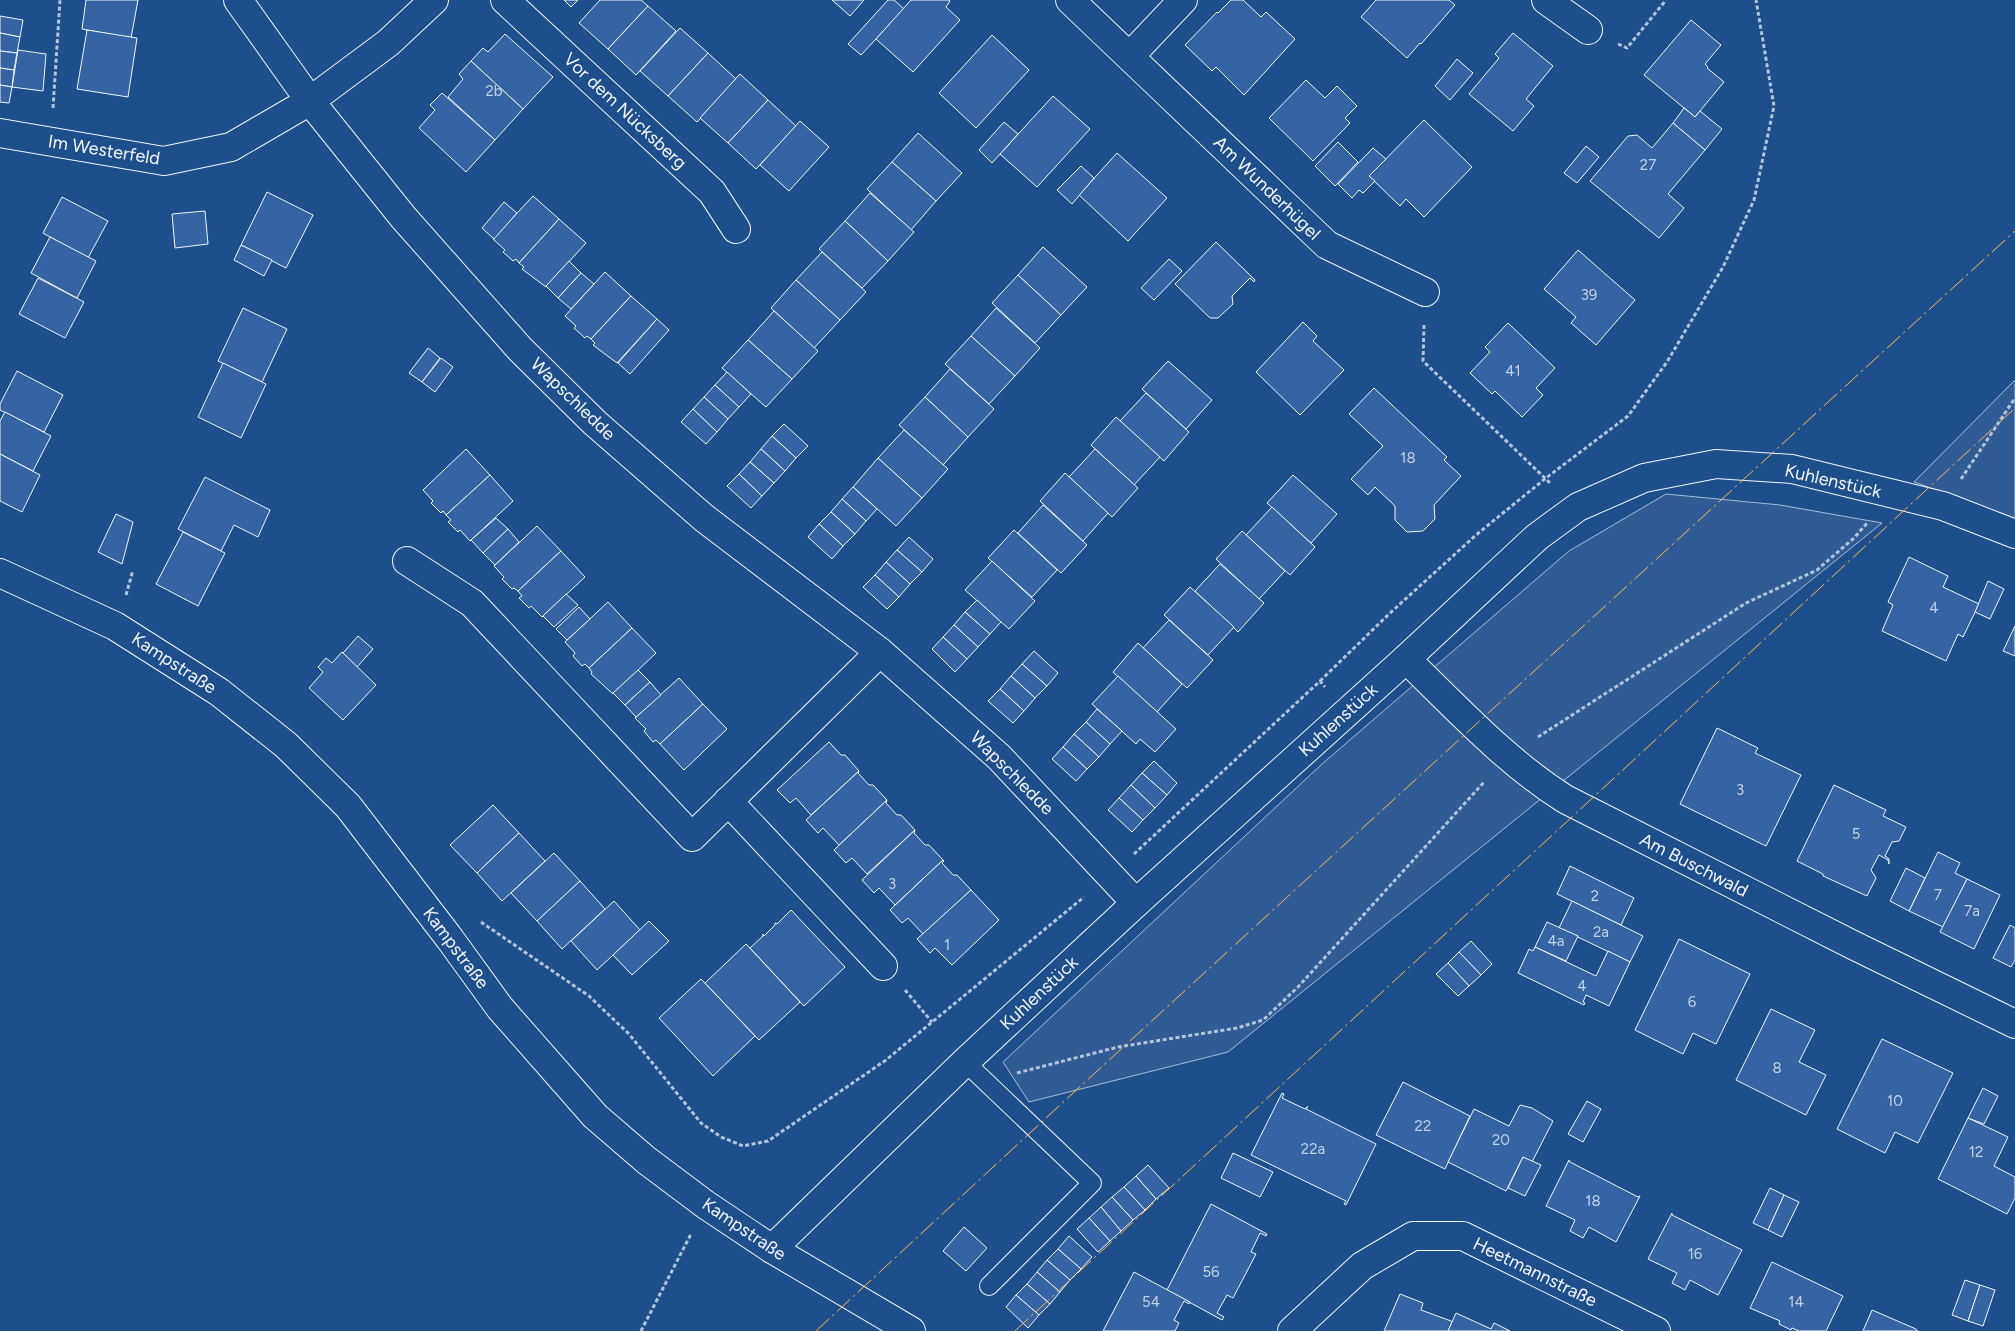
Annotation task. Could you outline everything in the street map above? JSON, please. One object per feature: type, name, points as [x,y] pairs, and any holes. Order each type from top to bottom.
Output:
[{"type":"street","points":[[238,0],[310,101],[388,44],[434,0]]},
{"type":"street","name":"Vor dem Nücksberg","points":[[505,0],[712,192],[736,229]]},
{"type":"street","name":"Am Wunderhügel","points":[[1070,0],[1326,245],[1425,292]]},
{"type":"street","points":[[1130,56],[1183,0]]},
{"type":"street","points":[[1546,0],[1588,30]]},
{"type":"street","name":"Im Westerfeld","points":[[0,132],[164,161],[231,147],[310,101]]},
{"type":"street","name":"Wapschledde","points":[[310,101],[404,217],[514,342],[595,423],[704,518],[880,652],[999,757],[1136,903]]},
{"type":"street","name":"Kuhlenstück","points":[[772,1249],[966,1062],[1136,903],[1406,659],[1537,537],[1578,507],[1644,478],[1716,464],[1792,469],[1943,506],[2015,534]]},
{"type":"street","points":[[407,561],[472,603],[692,837],[880,652]]},
{"type":"street","name":"Kampstraße","points":[[0,574],[115,626],[220,692],[286,745],[348,806],[450,939],[500,1008],[595,1116],[646,1160],[772,1249],[911,1331]]},
{"type":"street","name":"Am Buschwald","points":[[1406,659],[1507,757],[1538,782],[1565,799],[1853,946],[2015,1024]]},
{"type":"street","points":[[728,801],[883,966]]},
{"type":"street","name":"Heetmannstraße","points":[[1292,1331],[1362,1266],[1413,1236],[1463,1236],[1656,1331]]},
{"type":"lane","points":[[966,1062],[1092,1183],[989,1286]]},
{"type":"path","points":[[50,141],[60,0]]},
{"type":"path","points":[[1588,30],[1627,48],[1666,0]]},
{"type":"path","points":[[1320,681],[1389,614],[1476,535],[1546,478],[1628,416],[1667,362],[1723,267],[1754,200],[1774,106],[1756,0]]},
{"type":"path","points":[[1425,292],[1423,361],[1528,463],[1546,478]]},
{"type":"path","points":[[1943,506],[2015,398]]},
{"type":"path","points":[[1012,1074],[1118,1047],[1237,1028],[1263,1020],[1298,987],[1507,757],[1619,683],[1746,603],[1817,570],[1854,538],[1894,494]]},
{"type":"path","points":[[127,593],[133,570]]},
{"type":"path","points":[[883,966],[932,1022]]},
{"type":"path","points":[[641,1331],[706,1204]]},
{"type":"shaded area","points":[[2015,380],[2015,518],[1914,482],[2013,382]]},
{"type":"shaded area","points":[[1666,494],[1780,505],[1882,523],[1228,1052],[1029,1102],[1003,1062],[1322,764],[1569,551]]},
{"type":"building","points":[[86,0],[138,0],[131,38],[82,29]]},
{"type":"building","points":[[564,0],[578,0],[571,7]]},
{"type":"building","points":[[600,0],[641,0],[648,6],[608,49],[579,23]]},
{"type":"building","points":[[832,0],[864,0],[850,16]]},
{"type":"building","points":[[888,0],[894,0],[904,9],[861,55],[848,44]]},
{"type":"building","points":[[911,0],[949,0],[946,7],[960,20],[913,72],[876,39]]},
{"type":"building","points":[[1231,0],[1243,0],[1261,17],[1266,12],[1295,39],[1244,95],[1216,67],[1212,71],[1185,45]]},
{"type":"building","points":[[1376,0],[1449,0],[1455,5],[1407,58],[1361,17]]},
{"type":"building","points":[[648,6],[676,31],[636,75],[608,49]]},
{"type":"building","points":[[0,16],[23,20],[20,37],[0,33]]},
{"type":"building","points":[[1691,20],[1721,45],[1705,64],[1707,68],[1724,82],[1695,117],[1644,75]]},
{"type":"building","points":[[680,28],[708,53],[668,96],[640,71]]},
{"type":"building","points":[[87,30],[137,38],[128,97],[77,89]]},
{"type":"building","points":[[0,33],[20,37],[17,53],[0,51]]},
{"type":"building","points":[[1513,33],[1553,66],[1526,99],[1534,106],[1513,131],[1469,94],[1499,58],[1495,54]]},
{"type":"building","points":[[505,34],[553,77],[523,109],[471,61],[483,48],[488,52]]},
{"type":"building","points":[[992,35],[1029,70],[976,128],[939,93]]},
{"type":"building","points":[[18,50],[46,54],[43,91],[12,87]]},
{"type":"building","points":[[0,51],[17,53],[14,70],[0,68]]},
{"type":"building","points":[[708,53],[736,79],[697,122],[668,96]]},
{"type":"building","points":[[1457,59],[1473,73],[1450,100],[1435,86]]},
{"type":"building","points":[[471,61],[523,109],[495,140],[448,97],[463,79],[459,74]]},
{"type":"building","points":[[0,68],[14,70],[12,87],[0,85]]},
{"type":"building","points":[[740,74],[768,100],[728,143],[700,118]]},
{"type":"building","points":[[1306,80],[1325,98],[1337,86],[1357,106],[1345,118],[1350,123],[1313,161],[1269,118]]},
{"type":"building","points":[[0,85],[12,87],[9,103],[0,102]]},
{"type":"building","points":[[442,93],[495,140],[466,172],[419,128],[435,110],[430,105]]},
{"type":"building","points":[[1053,96],[1090,129],[1037,187],[1000,154]]},
{"type":"building","points":[[768,100],[796,126],[756,169],[728,143]]},
{"type":"building","points":[[1684,108],[1695,117],[1700,111],[1722,129],[1705,150],[1673,123]]},
{"type":"building","points":[[1424,120],[1472,167],[1424,217],[1406,199],[1400,206],[1369,176]]},
{"type":"building","points":[[800,121],[829,147],[789,191],[760,165]]},
{"type":"building","points":[[1004,122],[1018,134],[992,163],[979,150]]},
{"type":"building","points":[[1673,123],[1705,150],[1668,194],[1684,208],[1659,238],[1590,181],[1628,136],[1637,135],[1652,148]]},
{"type":"building","points":[[918,133],[962,173],[936,201],[892,162]]},
{"type":"building","points":[[1338,142],[1358,162],[1335,186],[1315,166]]},
{"type":"building","points":[[1586,146],[1599,157],[1577,183],[1564,173]]},
{"type":"building","points":[[1373,148],[1386,159],[1369,176],[1375,181],[1363,193],[1359,190],[1352,198],[1338,184]]},
{"type":"building","points":[[1117,153],[1167,198],[1128,241],[1079,195]]},
{"type":"building","points":[[892,162],[936,201],[911,230],[867,189]]},
{"type":"building","points":[[1081,166],[1094,178],[1072,204],[1057,190]]},
{"type":"building","points":[[267,192],[313,215],[286,268],[241,245]]},
{"type":"building","points":[[870,193],[914,232],[888,261],[845,221]]},
{"type":"building","points":[[533,196],[559,219],[519,263],[516,259],[513,261],[503,252],[505,250],[493,239]]},
{"type":"building","points":[[62,197],[108,221],[88,258],[43,233]]},
{"type":"building","points":[[504,202],[517,213],[494,239],[482,228]]},
{"type":"building","points":[[205,211],[208,244],[175,248],[172,214]]},
{"type":"building","points":[[559,219],[586,243],[546,287],[522,269],[524,267],[519,263]]},
{"type":"building","points":[[845,221],[888,261],[862,288],[819,249]]},
{"type":"building","points":[[50,237],[96,261],[77,298],[31,273]]},
{"type":"building","points":[[1216,242],[1255,280],[1254,282],[1250,278],[1232,296],[1233,304],[1218,318],[1210,318],[1175,284]]},
{"type":"building","points":[[241,245],[272,260],[264,276],[234,260]]},
{"type":"building","points":[[1043,247],[1087,287],[1061,315],[1018,275]]},
{"type":"building","points":[[1578,250],[1635,300],[1596,345],[1571,323],[1576,317],[1544,289]]},
{"type":"building","points":[[822,252],[866,292],[840,320],[796,280]]},
{"type":"building","points":[[1169,259],[1182,271],[1154,300],[1141,288]]},
{"type":"building","points":[[569,261],[581,273],[558,298],[546,286]]},
{"type":"building","points":[[605,272],[631,296],[591,339],[587,336],[585,338],[565,316]]},
{"type":"building","points":[[581,273],[594,284],[571,309],[558,298]]},
{"type":"building","points":[[1018,275],[1061,315],[1035,343],[992,303]]},
{"type":"building","points":[[38,278],[84,302],[65,338],[19,314]]},
{"type":"building","points":[[796,280],[840,320],[814,348],[771,308]]},
{"type":"building","points":[[631,296],[657,319],[617,363],[593,345],[595,343],[591,339]]},
{"type":"building","points":[[243,308],[287,329],[262,382],[218,361]]},
{"type":"building","points":[[996,308],[1040,348],[1015,376],[971,336]]},
{"type":"building","points":[[774,311],[818,351],[792,379],[748,340]]},
{"type":"building","points":[[657,319],[669,330],[630,374],[618,363]]},
{"type":"building","points":[[1303,322],[1317,336],[1313,341],[1344,370],[1300,415],[1256,372]]},
{"type":"building","points":[[1508,323],[1555,368],[1536,388],[1543,395],[1522,417],[1495,391],[1492,394],[1470,373],[1490,352],[1485,347]]},
{"type":"building","points":[[971,336],[1015,376],[989,404],[945,364]]},
{"type":"building","points":[[748,340],[792,379],[766,407],[722,368]]},
{"type":"building","points":[[428,348],[440,358],[422,382],[409,373]]},
{"type":"building","points":[[441,358],[453,367],[435,392],[422,382]]},
{"type":"building","points":[[1168,361],[1212,400],[1186,429],[1142,389]]},
{"type":"building","points":[[223,363],[266,384],[241,438],[198,417]]},
{"type":"building","points":[[950,369],[994,409],[968,437],[925,397]]},
{"type":"building","points":[[17,371],[63,395],[44,432],[0,410],[0,404]]},
{"type":"building","points":[[727,372],[751,394],[739,407],[715,385]]},
{"type":"building","points":[[715,385],[739,407],[728,419],[704,397]]},
{"type":"building","points":[[1374,388],[1447,457],[1444,460],[1461,476],[1434,505],[1435,519],[1423,531],[1407,532],[1395,520],[1395,506],[1375,487],[1368,495],[1351,479],[1383,446],[1349,414]]},
{"type":"building","points":[[1146,393],[1189,432],[1164,461],[1120,421]]},
{"type":"building","points":[[704,397],[728,419],[717,432],[693,409]]},
{"type":"building","points":[[925,397],[968,437],[943,465],[899,425]]},
{"type":"building","points":[[693,409],[717,432],[706,444],[681,422]]},
{"type":"building","points":[[5,412],[51,436],[33,471],[0,454],[0,421]]},
{"type":"building","points":[[1116,417],[1160,457],[1134,485],[1091,445]]},
{"type":"building","points":[[784,424],[808,446],[796,458],[772,436]]},
{"type":"building","points":[[904,430],[948,469],[922,498],[878,458]]},
{"type":"building","points":[[772,436],[796,458],[785,471],[761,449]]},
{"type":"building","points":[[466,449],[490,475],[446,515],[443,511],[441,513],[431,503],[433,501],[423,490]]},
{"type":"building","points":[[761,449],[785,471],[774,483],[750,462]]},
{"type":"building","points":[[1095,449],[1138,488],[1112,517],[1069,477]]},
{"type":"building","points":[[0,454],[40,475],[22,512],[0,501]]},
{"type":"building","points":[[878,458],[922,498],[896,526],[853,487]]},
{"type":"building","points":[[750,462],[774,483],[762,496],[739,474]]},
{"type":"building","points":[[1065,473],[1108,513],[1083,541],[1040,501]]},
{"type":"building","points":[[739,474],[762,496],[751,508],[727,486]]},
{"type":"building","points":[[490,475],[513,501],[470,541],[460,530],[458,532],[448,522],[451,520],[446,515]]},
{"type":"building","points":[[1293,475],[1337,514],[1311,543],[1267,503]]},
{"type":"building","points":[[205,477],[270,510],[258,537],[234,525],[221,551],[178,529]]},
{"type":"building","points":[[853,487],[877,509],[866,521],[842,499]]},
{"type":"building","points":[[842,499],[866,521],[855,534],[831,512]]},
{"type":"building","points":[[1043,505],[1087,545],[1061,573],[1018,533]]},
{"type":"building","points":[[1272,507],[1315,547],[1290,575],[1246,535]]},
{"type":"building","points":[[831,512],[855,534],[843,546],[819,524]]},
{"type":"building","points":[[116,514],[133,522],[122,564],[98,552]]},
{"type":"building","points":[[496,518],[508,529],[483,553],[471,540]]},
{"type":"building","points":[[819,524],[843,546],[832,559],[808,537]]},
{"type":"building","points":[[537,526],[561,551],[518,591],[514,588],[512,589],[502,579],[504,577],[494,566]]},
{"type":"building","points":[[508,529],[519,542],[495,565],[483,553]]},
{"type":"building","points":[[1014,530],[1057,570],[1032,597],[988,558]]},
{"type":"building","points":[[1242,531],[1285,571],[1259,599],[1216,559]]},
{"type":"building","points":[[183,532],[225,553],[198,606],[156,584]]},
{"type":"building","points":[[909,537],[933,559],[922,572],[897,550]]},
{"type":"building","points":[[897,550],[922,572],[910,584],[886,562]]},
{"type":"building","points":[[561,551],[585,577],[542,617],[519,598],[522,596],[518,591]]},
{"type":"building","points":[[1909,557],[1948,576],[1943,587],[1979,604],[1963,637],[1958,634],[1946,661],[1882,631],[1893,605],[1888,602]]},
{"type":"building","points":[[992,561],[1035,601],[1009,629],[965,590]]},
{"type":"building","points":[[886,562],[910,584],[899,597],[875,575]]},
{"type":"building","points":[[1220,564],[1264,603],[1238,632],[1195,591]]},
{"type":"building","points":[[875,575],[899,597],[887,609],[863,587]]},
{"type":"building","points":[[1988,581],[2004,589],[1990,619],[1975,612]]},
{"type":"building","points":[[1190,587],[1234,627],[1208,655],[1164,615]]},
{"type":"building","points":[[566,594],[578,605],[554,627],[543,616]]},
{"type":"building","points":[[977,600],[1001,622],[990,634],[965,612]]},
{"type":"building","points":[[608,602],[632,628],[589,668],[585,664],[582,666],[573,656],[575,653],[565,642]]},
{"type":"building","points":[[579,607],[590,619],[567,640],[556,629]]},
{"type":"building","points":[[965,612],[990,634],[978,647],[954,625]]},
{"type":"building","points":[[1169,620],[1213,660],[1187,688],[1143,648]]},
{"type":"building","points":[[954,625],[978,647],[967,659],[943,637]]},
{"type":"building","points":[[2015,626],[2015,656],[2003,651]]},
{"type":"building","points":[[632,628],[656,653],[613,694],[591,674],[592,672],[589,668]]},
{"type":"building","points":[[358,636],[373,649],[357,667],[343,653]]},
{"type":"building","points":[[943,637],[967,659],[955,672],[932,649]]},
{"type":"building","points":[[1138,643],[1182,684],[1157,712],[1113,672]]},
{"type":"building","points":[[1034,651],[1058,673],[1047,686],[1022,664]]},
{"type":"building","points":[[342,652],[376,685],[343,720],[309,688],[323,672],[318,667],[326,658],[332,663]]},
{"type":"building","points":[[1022,664],[1047,686],[1035,698],[1011,676]]},
{"type":"building","points":[[638,670],[650,682],[625,705],[613,693]]},
{"type":"building","points":[[1011,676],[1035,698],[1024,711],[1000,689]]},
{"type":"building","points":[[1118,676],[1176,729],[1155,752],[1140,739],[1136,744],[1092,704]]},
{"type":"building","points":[[679,678],[703,704],[660,744],[656,740],[653,742],[644,731],[646,729],[635,718]]},
{"type":"building","points":[[650,682],[661,695],[636,717],[625,705]]},
{"type":"building","points":[[1000,689],[1024,711],[1013,723],[988,701]]},
{"type":"building","points":[[703,704],[727,729],[684,770],[660,744]]},
{"type":"building","points":[[1097,709],[1122,731],[1110,744],[1086,722]]},
{"type":"building","points":[[1086,722],[1110,744],[1099,757],[1074,734]]},
{"type":"building","points":[[1717,728],[1758,748],[1755,753],[1801,775],[1766,846],[1680,804]]},
{"type":"building","points":[[1074,734],[1099,757],[1087,769],[1063,747]]},
{"type":"building","points":[[829,742],[841,755],[845,755],[859,771],[811,815],[796,798],[790,803],[777,790]]},
{"type":"building","points":[[1063,747],[1087,769],[1076,781],[1052,759]]},
{"type":"building","points":[[1154,761],[1177,783],[1167,795],[1142,773]]},
{"type":"building","points":[[859,771],[858,773],[869,785],[873,785],[887,800],[839,845],[823,828],[818,833],[806,820]]},
{"type":"building","points":[[1142,773],[1167,795],[1155,808],[1131,785]]},
{"type":"building","points":[[1131,785],[1155,808],[1143,820],[1119,798]]},
{"type":"building","points":[[1834,785],[1886,810],[1883,816],[1906,827],[1899,841],[1892,842],[1885,856],[1889,859],[1889,864],[1888,860],[1879,855],[1871,870],[1876,878],[1867,896],[1823,876],[1823,874],[1797,861]]},
{"type":"building","points":[[1119,798],[1143,820],[1132,832],[1108,810]]},
{"type":"building","points":[[887,800],[886,803],[897,815],[901,815],[915,830],[867,874],[852,858],[846,863],[834,850]]},
{"type":"building","points":[[493,805],[519,833],[477,873],[450,845]]},
{"type":"building","points":[[915,830],[914,833],[925,845],[929,845],[943,860],[895,905],[879,888],[874,893],[862,880]]},
{"type":"building","points":[[519,833],[545,861],[502,901],[477,873]]},
{"type":"building","points":[[1938,852],[1960,863],[1955,873],[1967,879],[1943,927],[1909,911]]},
{"type":"building","points":[[554,853],[580,881],[537,921],[511,893]]},
{"type":"building","points":[[943,860],[942,863],[953,875],[957,875],[971,890],[923,934],[908,918],[902,923],[890,910]]},
{"type":"building","points":[[1570,866],[1634,898],[1621,925],[1557,894]]},
{"type":"building","points":[[1906,868],[1925,878],[1909,911],[1890,901]]},
{"type":"building","points":[[1967,879],[2000,895],[1974,949],[1940,932]]},
{"type":"building","points":[[580,881],[605,909],[562,949],[537,921]]},
{"type":"building","points":[[971,890],[999,920],[952,965],[935,948],[930,953],[917,939]]},
{"type":"building","points":[[614,901],[640,930],[597,970],[571,941]]},
{"type":"building","points":[[1572,901],[1643,936],[1630,962],[1559,928]]},
{"type":"building","points":[[791,910],[845,967],[804,1006],[750,948]]},
{"type":"building","points":[[649,921],[669,941],[632,975],[613,955]]},
{"type":"building","points":[[1547,922],[1578,936],[1566,961],[1535,947]]},
{"type":"building","points":[[2010,925],[2015,928],[2015,960],[2011,967],[1993,958]]},
{"type":"building","points":[[1679,939],[1750,974],[1716,1044],[1693,1033],[1683,1054],[1635,1030]]},
{"type":"building","points":[[1471,941],[1492,964],[1481,975],[1459,952]]},
{"type":"building","points":[[746,944],[800,1002],[759,1040],[705,983]]},
{"type":"building","points":[[1535,947],[1596,976],[1608,951],[1630,962],[1609,1006],[1586,995],[1583,1002],[1585,1003],[1584,1005],[1518,973],[1529,949],[1533,951]]},
{"type":"building","points":[[1459,952],[1481,975],[1469,986],[1448,963]]},
{"type":"building","points":[[1448,963],[1469,986],[1458,996],[1436,974]]},
{"type":"building","points":[[701,979],[755,1036],[713,1076],[659,1018]]},
{"type":"building","points":[[1771,1009],[1815,1030],[1799,1062],[1826,1075],[1806,1115],[1736,1080]]},
{"type":"building","points":[[1882,1039],[1953,1073],[1918,1143],[1895,1132],[1885,1153],[1837,1129]]},
{"type":"building","points":[[1403,1082],[1470,1116],[1445,1169],[1376,1135]]},
{"type":"building","points":[[1983,1088],[1998,1096],[1984,1124],[1968,1118]]},
{"type":"building","points":[[1282,1093],[1284,1094],[1282,1098],[1305,1109],[1308,1106],[1306,1109],[1376,1144],[1346,1205],[1344,1204],[1346,1201],[1251,1155]]},
{"type":"building","points":[[1587,1101],[1601,1109],[1583,1142],[1568,1134]]},
{"type":"building","points":[[1520,1105],[1532,1108],[1553,1121],[1532,1162],[1523,1157],[1506,1191],[1448,1162],[1474,1109],[1509,1126]]},
{"type":"building","points":[[1968,1118],[2008,1137],[1994,1166],[2015,1177],[2015,1198],[2007,1214],[1938,1179]]},
{"type":"building","points":[[1233,1153],[1273,1172],[1260,1197],[1221,1178]]},
{"type":"building","points":[[1523,1157],[1541,1165],[1525,1196],[1508,1188]]},
{"type":"building","points":[[1569,1160],[1638,1197],[1640,1196],[1616,1242],[1589,1227],[1583,1238],[1570,1231],[1575,1220],[1546,1206]]},
{"type":"building","points":[[1148,1165],[1169,1188],[1156,1199],[1136,1176]]},
{"type":"building","points":[[1136,1176],[1156,1199],[1145,1210],[1124,1187]]},
{"type":"building","points":[[1124,1187],[1145,1210],[1133,1220],[1112,1197]]},
{"type":"building","points":[[1770,1188],[1784,1195],[1768,1230],[1753,1223]]},
{"type":"building","points":[[1784,1195],[1799,1202],[1782,1237],[1768,1230]]},
{"type":"building","points":[[1112,1197],[1133,1220],[1121,1231],[1101,1207]]},
{"type":"building","points":[[1211,1204],[1267,1234],[1266,1236],[1260,1233],[1251,1252],[1256,1254],[1233,1298],[1227,1295],[1217,1313],[1224,1317],[1222,1320],[1167,1290]]},
{"type":"building","points":[[1101,1207],[1121,1231],[1110,1241],[1089,1218]]},
{"type":"building","points":[[1672,1213],[1672,1215],[1742,1250],[1718,1295],[1690,1280],[1685,1290],[1672,1283],[1677,1273],[1648,1259]]},
{"type":"building","points":[[1089,1218],[1110,1241],[1098,1252],[1077,1229]]},
{"type":"building","points":[[964,1227],[987,1248],[966,1271],[943,1251]]},
{"type":"building","points":[[1069,1236],[1092,1257],[1081,1269],[1058,1249]]},
{"type":"building","points":[[1058,1249],[1081,1269],[1070,1280],[1047,1260]]},
{"type":"building","points":[[1047,1260],[1070,1280],[1060,1292],[1037,1272]]},
{"type":"building","points":[[1772,1262],[1843,1296],[1826,1331],[1799,1331],[1792,1328],[1791,1330],[1779,1324],[1780,1321],[1750,1308]]},
{"type":"building","points":[[1037,1272],[1060,1292],[1050,1304],[1027,1284]]},
{"type":"building","points":[[1134,1272],[1190,1302],[1189,1304],[1184,1301],[1174,1320],[1179,1323],[1175,1331],[1103,1331]]},
{"type":"building","points":[[1965,1280],[1980,1285],[1968,1321],[1952,1315]]},
{"type":"building","points":[[1027,1284],[1050,1304],[1039,1315],[1016,1295]]},
{"type":"building","points":[[1980,1285],[1995,1290],[1983,1326],[1968,1321]]},
{"type":"building","points":[[1400,1294],[1423,1303],[1421,1310],[1451,1321],[1448,1331],[1384,1331]]},
{"type":"building","points":[[1016,1295],[1039,1315],[1028,1328],[1006,1307]]},
{"type":"building","points":[[1872,1310],[1916,1329],[1918,1331],[1863,1331]]},
{"type":"building","points":[[1456,1313],[1491,1329],[1494,1323],[1510,1331],[1448,1331]]},
{"type":"power","points":[[816,1331],[1072,1094],[2015,231]]},
{"type":"power","points":[[1015,1331],[2015,408]]}]
